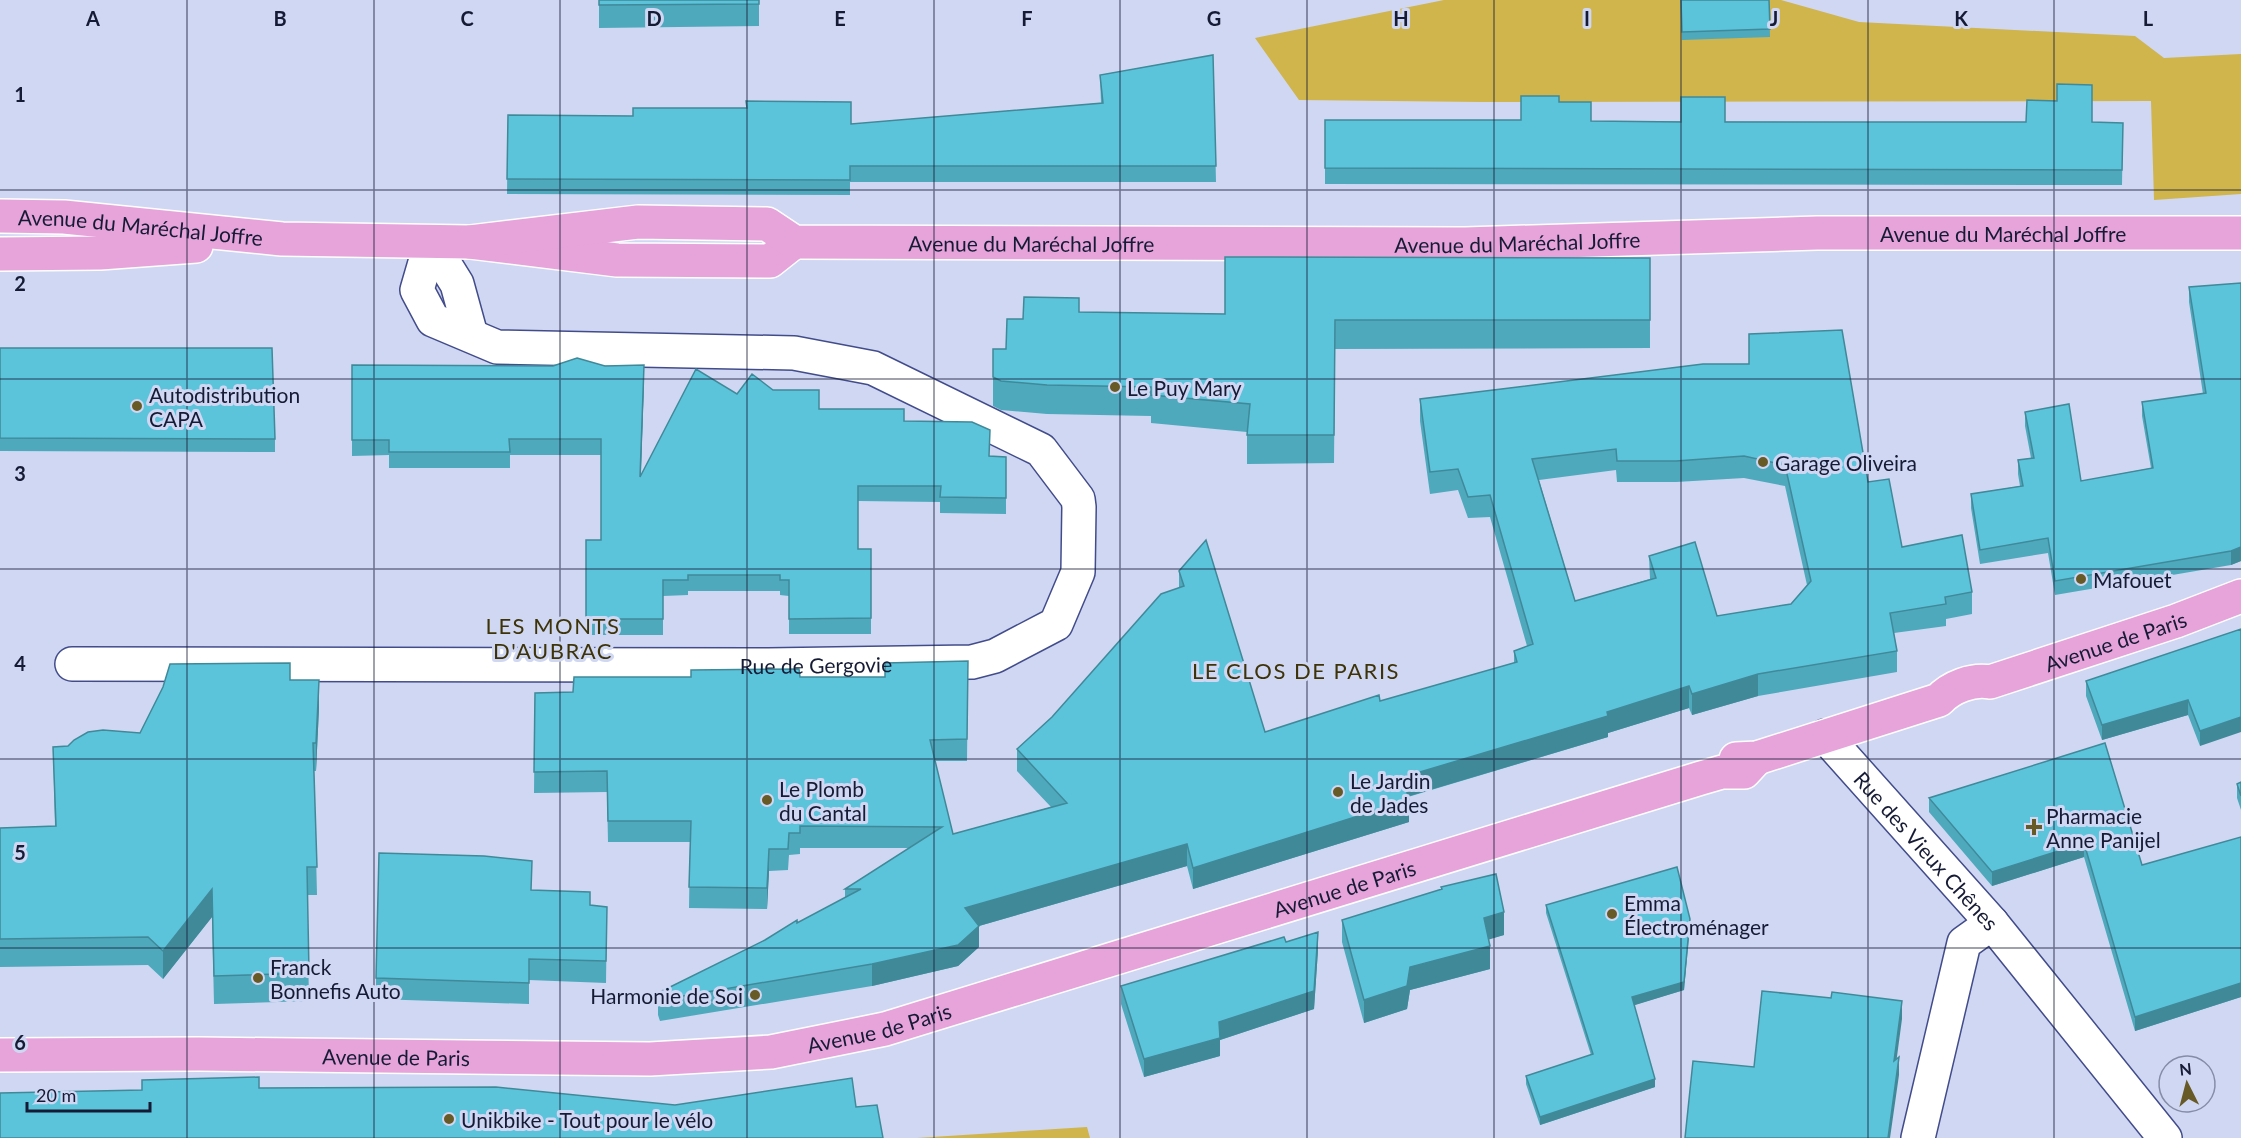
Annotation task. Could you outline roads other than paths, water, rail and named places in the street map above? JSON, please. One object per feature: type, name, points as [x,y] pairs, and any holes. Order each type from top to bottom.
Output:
[{"type":"main road","name":"Avenue du Maréchal Joffre","points":[[0,216],[64,217],[282,239],[431,242],[470,242],[639,222],[767,224],[794,242],[1465,244],[1818,233],[2241,233]]},
{"type":"main road","name":"Avenue du Maréchal Joffre","points":[[0,254],[100,253],[282,239]]},
{"type":"main road","name":"Avenue de Paris","points":[[0,1055],[211,1054],[650,1059],[771,1052],[885,1029],[1722,772],[1744,772],[1757,758],[1940,700],[1957,707],[1987,695],[1990,682],[2176,621],[2241,596]]},
{"type":"street","name":"Rue de Gergovie","points":[[72,664],[768,665],[972,662],[995,656],[1056,624],[1078,572],[1079,507],[1078,499],[1041,450],[873,368],[794,353],[496,347],[433,320],[417,290],[431,242]]},
{"type":"street","name":"Rue des Vieux Chênes","points":[[1825,736],[1992,923],[1964,943],[1918,1138]]},
{"type":"street","points":[[1992,923],[2165,1138]]},
{"type":"place","name":"Le Puy Mary","points":[[1115,387]]},
{"type":"place","name":"Autodistribution CAPA","points":[[137,406]]},
{"type":"place","name":"Garage Oliveira","points":[[1763,462]]},
{"type":"place","name":"Mafouet","points":[[2081,579]]},
{"type":"place","name":"Le Jardin de Jades","points":[[1338,792]]},
{"type":"place","name":"Le Plomb du Cantal","points":[[767,800]]},
{"type":"place","name":"Pharmacie Anne Panijel","points":[[2034,827]]},
{"type":"place","name":"Emma Électroménager","points":[[1612,914]]},
{"type":"place","name":"Franck Bonnefis Auto","points":[[258,978]]},
{"type":"place","name":"Harmonie de Soi","points":[[755,995]]},
{"type":"place","name":"Unikbike - Tout pour le vélo","points":[[449,1119]]},
{"type":"district","name":"LES MONTS D'AUBRAC","points":[[553,638]]},
{"type":"district","name":"LE CLOS DE PARIS","points":[[1296,670]]}]
